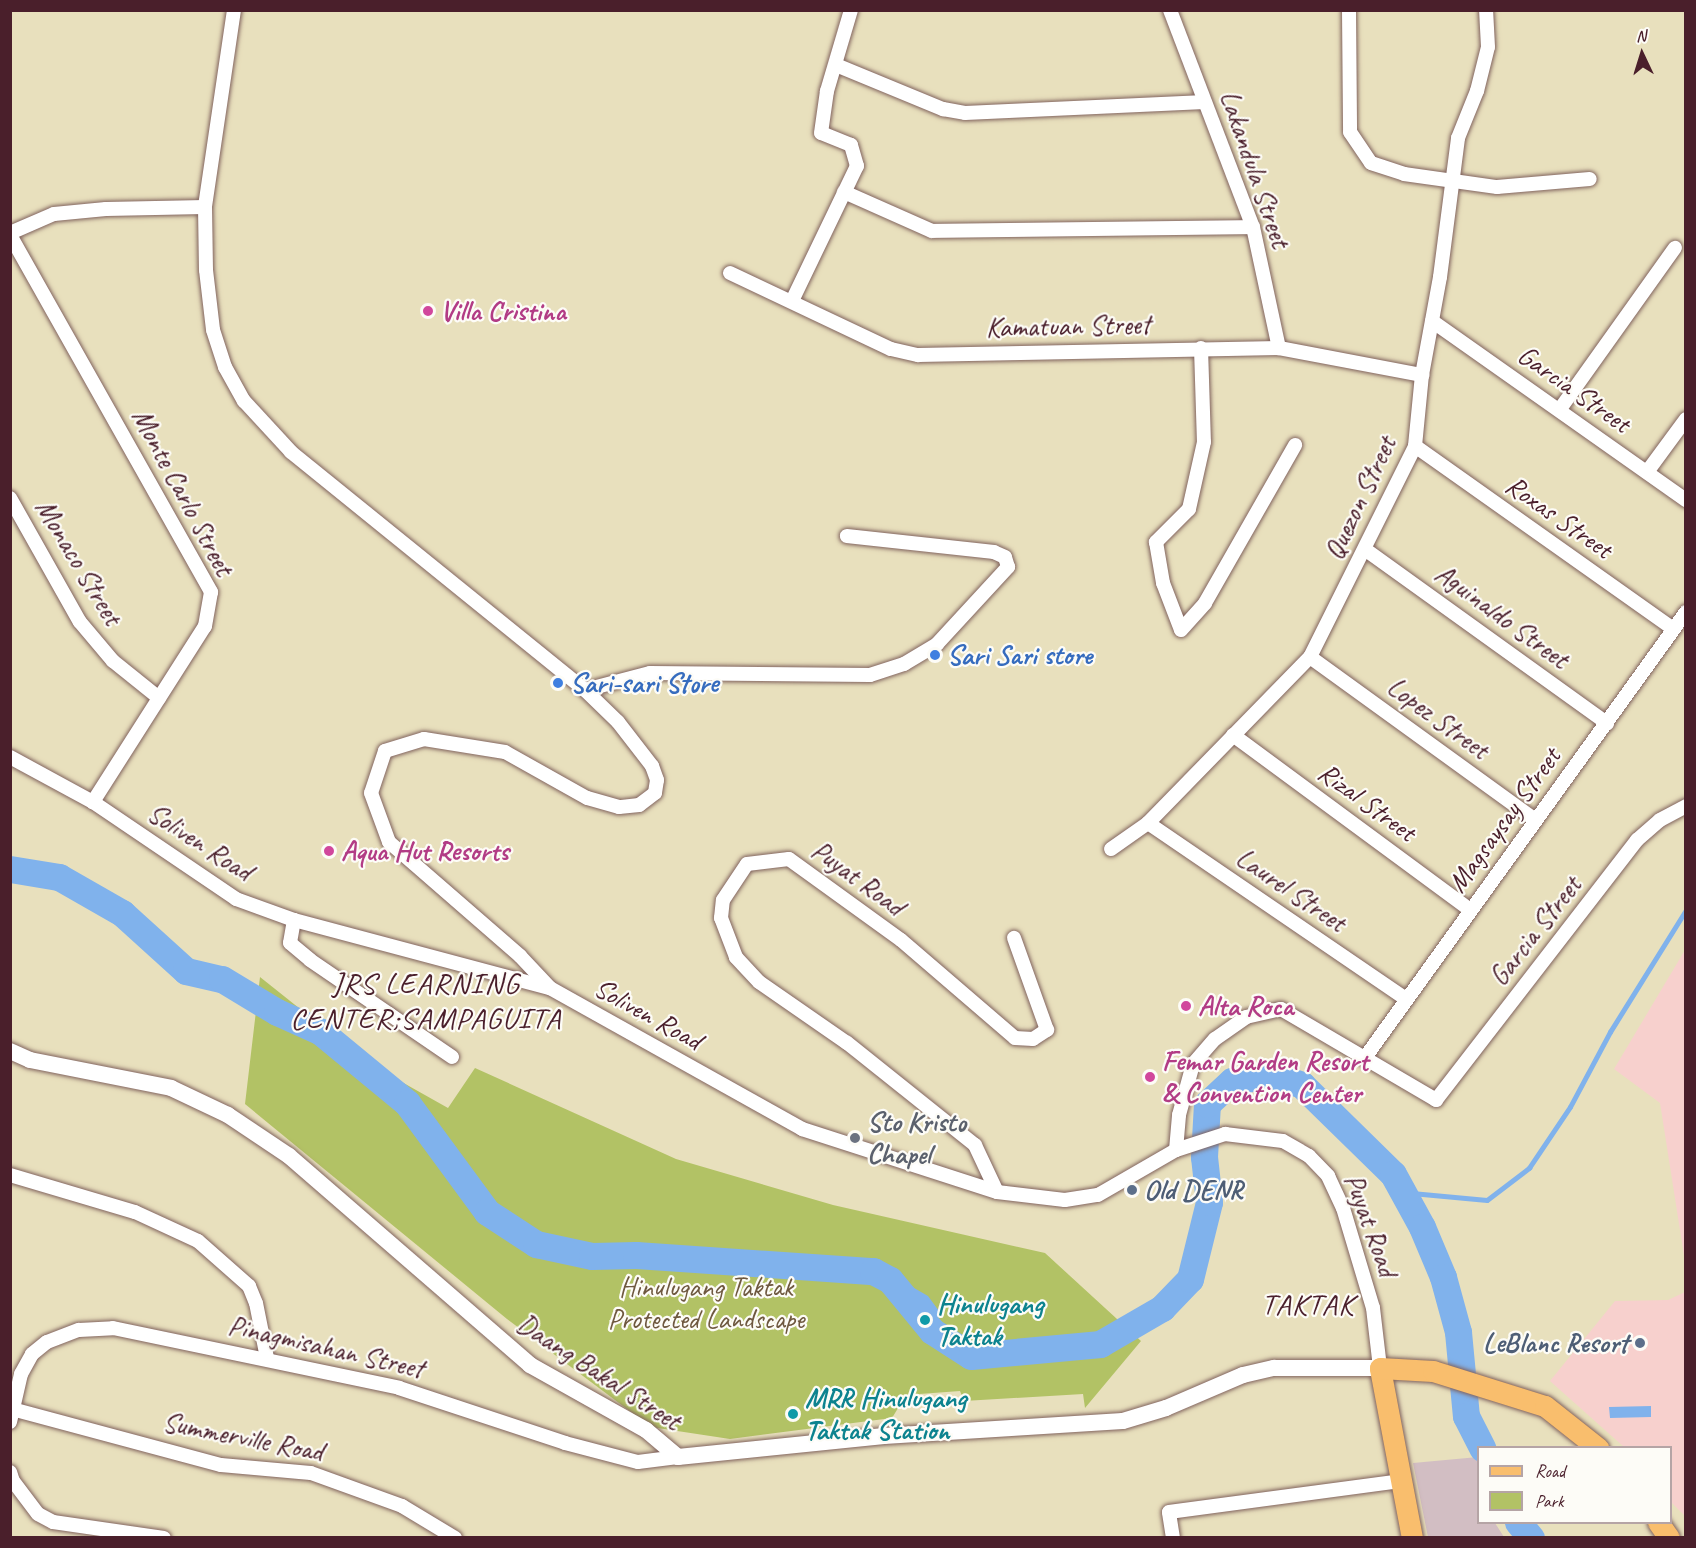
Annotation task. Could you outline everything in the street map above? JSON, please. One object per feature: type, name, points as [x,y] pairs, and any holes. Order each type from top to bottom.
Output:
[{"type":"main road","points":[[1412,1538],[1380,1368],[1433,1371],[1545,1406],[1595,1446]]},
{"type":"main road","points":[[1659,1524],[1669,1538]]},
{"type":"street","points":[[234,10],[205,207],[206,270],[213,330],[225,367],[244,401],[291,452],[585,690],[652,766],[657,780],[655,793],[639,805],[619,807],[587,798],[505,752],[424,740],[385,751],[371,793],[388,842],[520,956],[550,988]]},
{"type":"street","points":[[792,301],[857,166],[851,145],[821,133],[827,91],[851,10]]},
{"type":"street","name":"Lakandula Street","points":[[1170,10],[1253,227],[1279,348]]},
{"type":"street","points":[[1349,10],[1350,132],[1371,163],[1452,182],[1497,188],[1590,180]]},
{"type":"street","name":"Quezon Street","points":[[1112,849],[1148,823],[1310,657],[1366,550],[1415,446],[1422,375],[1458,138],[1477,91],[1488,47],[1486,10]]},
{"type":"street","points":[[836,65],[943,109],[965,113],[1205,102]]},
{"type":"street","points":[[844,192],[932,231],[1253,227]]},
{"type":"street","points":[[10,234],[54,214],[106,208],[205,207]]},
{"type":"street","name":"Monte Carlo Street","points":[[10,234],[211,592],[205,626],[93,802]]},
{"type":"street","points":[[1560,409],[1675,248]]},
{"type":"street","name":"Kamatuan Street","points":[[730,273],[891,349],[918,355],[1279,348],[1422,375]]},
{"type":"street","name":"Garcia Street","points":[[1432,321],[1560,409],[1686,500]]},
{"type":"street","points":[[1201,348],[1204,442],[1189,509],[1156,542],[1163,583],[1181,630],[1205,603],[1295,445]]},
{"type":"street","points":[[1647,472],[1686,419]]},
{"type":"street","name":"Roxas Street","points":[[1415,446],[1673,629]]},
{"type":"street","name":"Monaco Street","points":[[10,498],[80,622],[113,662],[159,698]]},
{"type":"street","points":[[585,690],[650,673],[870,675],[904,664],[937,644],[1008,567],[1005,557],[994,552],[847,536]]},
{"type":"street","name":"Aguinaldo Street","points":[[1366,550],[1607,723]]},
{"type":"street","name":"Magsaysay Street","points":[[1364,1059],[1405,999],[1686,612]]},
{"type":"street","name":"Lopez Street","points":[[1310,657],[1535,820]]},
{"type":"street","name":"Rizal Street","points":[[1233,735],[1470,910]]},
{"type":"street","name":"Soliven Road","points":[[10,757],[93,802],[236,899],[294,920],[550,988],[802,1129],[997,1192],[1065,1200],[1098,1195],[1180,1148],[1226,1134]]},
{"type":"street","name":"Garcia Street","points":[[1364,1059],[1436,1100],[1637,840],[1659,820],[1686,806]]},
{"type":"street","name":"Laurel Street","points":[[1148,823],[1405,999]]},
{"type":"street","name":"Puyat Road","points":[[997,1192],[975,1145],[847,1043],[759,982],[736,957],[721,918],[723,900],[747,864],[789,859],[901,940],[1015,1038],[1033,1039],[1047,1030],[1014,938]]},
{"type":"street","points":[[294,920],[290,943],[452,1057]]},
{"type":"street","points":[[1180,1148],[1179,1115],[1193,1064],[1215,1039],[1246,1017],[1281,1009],[1364,1059]]},
{"type":"street","name":"Daang Bakal Street","points":[[10,1051],[30,1060],[171,1088],[228,1115],[289,1156],[530,1365],[646,1430],[678,1457],[884,1436],[1123,1421],[1166,1408],[1243,1375],[1297,1367],[1380,1368]]},
{"type":"street","name":"Puyat Road","points":[[1226,1134],[1283,1141],[1310,1156],[1328,1176],[1359,1257],[1373,1308],[1380,1368]]},
{"type":"street","points":[[10,1175],[135,1212],[198,1241],[249,1287],[256,1303],[267,1358]]},
{"type":"street","name":"Pinagmisahan Street","points":[[11,1415],[16,1376],[32,1354],[47,1342],[79,1330],[113,1328],[267,1358],[399,1388],[565,1443],[638,1462],[678,1457]]},
{"type":"street","name":"Summerville Road","points":[[11,1415],[221,1465],[311,1473],[402,1506],[455,1538]]},
{"type":"street","points":[[10,1472],[13,1481],[38,1514],[53,1522],[164,1538]]},
{"type":"street","points":[[1173,1538],[1168,1512],[1400,1481]]},
{"type":"shaded area","points":[[1685,950],[1685,1262],[1660,1103],[1614,1069]]},
{"type":"shaded area","points":[[1685,1292],[1685,1516],[1672,1503],[1672,1446],[1623,1446],[1550,1381],[1615,1301],[1668,1300]]},
{"type":"shaded area","points":[[1477,1457],[1477,1524],[1496,1524],[1504,1537],[1428,1537],[1413,1463]]},
{"type":"green space","name":"Hinulugang Taktak Protected Landscape","points":[[260,977],[368,1063],[448,1108],[475,1068],[676,1159],[833,1205],[1045,1253],[1141,1341],[1085,1408],[1083,1394],[964,1401],[960,1391],[906,1395],[892,1418],[730,1439],[651,1427],[507,1319],[245,1104]]},
{"type":"water","points":[[876,1266],[928,1296],[939,1311],[932,1331],[921,1337],[887,1287],[850,1267]]},
{"type":"water","points":[[1651,1406],[1651,1417],[1610,1418],[1609,1407]]},
{"type":"waterway","points":[[10,869],[59,877],[122,913],[186,971],[222,979],[277,1012],[321,1032],[407,1103],[487,1212],[536,1244],[592,1256],[636,1255],[873,1271],[890,1280],[932,1331],[971,1356],[1100,1344],[1162,1308],[1190,1279],[1209,1202],[1204,1157],[1207,1104],[1232,1081],[1273,1075],[1302,1085],[1393,1174],[1422,1227],[1443,1277],[1458,1332],[1466,1416],[1481,1446]]},
{"type":"waterway","points":[[1401,1192],[1487,1200],[1529,1168],[1570,1107],[1610,1032],[1686,910]]},
{"type":"waterway","points":[[1520,1524],[1531,1538]]},
{"type":"place","name":"Villa Cristina","points":[[428,311]]},
{"type":"place","name":"Sari Sari store","points":[[935,655]]},
{"type":"place","name":"Sari-sari Store","points":[[558,683]]},
{"type":"place","name":"Aqua Hut Resorts","points":[[329,851]]},
{"type":"place","name":"Alta Roca","points":[[1186,1006]]},
{"type":"place","name":"Femar Garden Resort & Convention Center","points":[[1150,1077]]},
{"type":"place","name":"Sto Kristo Chapel","points":[[855,1138]]},
{"type":"place","name":"Old DENR","points":[[1132,1190]]},
{"type":"place","name":"Hinulugang Taktak","points":[[925,1320]]},
{"type":"place","name":"LeBlanc Resort","points":[[1640,1343]]},
{"type":"place","name":"MRR Hinulugang Taktak Station","points":[[793,1414]]},
{"type":"district","name":"JRS LEARNING CENTER;SAMPAGUITA","points":[[426,1000]]},
{"type":"district","name":"TAKTAK","points":[[1308,1304]]}]
